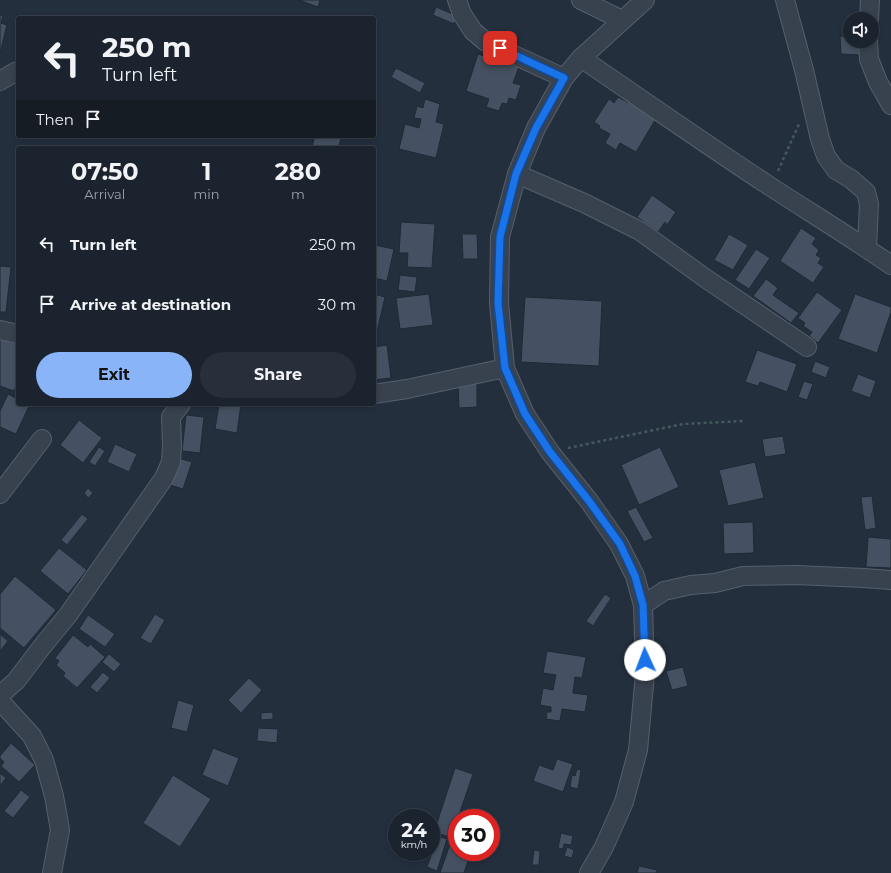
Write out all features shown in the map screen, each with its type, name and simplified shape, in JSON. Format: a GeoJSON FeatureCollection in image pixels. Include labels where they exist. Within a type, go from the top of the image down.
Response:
{"type":"FeatureCollection","features":[{"type":"Feature","properties":{"kind":"street"},"geometry":{"type":"LineString","coordinates":[[457,0],[462,14],[473,31],[486,42],[564,78]]}},
{"type":"Feature","properties":{"kind":"street"},"geometry":{"type":"LineString","coordinates":[[581,0],[622,20]]}},
{"type":"Feature","properties":{"kind":"street"},"geometry":{"type":"LineString","coordinates":[[589,873],[604,847],[624,802],[638,750],[645,674],[643,605],[635,576],[620,544],[589,501],[550,452],[525,414],[505,368],[498,303],[500,237],[516,174],[536,128],[564,78],[580,58],[645,0]]}},
{"type":"Feature","properties":{"kind":"street"},"geometry":{"type":"LineString","coordinates":[[785,0],[804,70],[820,139],[826,156],[836,170],[851,179],[866,192],[869,204],[867,248]]}},
{"type":"Feature","properties":{"kind":"street"},"geometry":{"type":"LineString","coordinates":[[869,12],[870,0]]}},
{"type":"Feature","properties":{"kind":"street"},"geometry":{"type":"LineString","coordinates":[[868,48],[869,59],[878,82],[891,105]]}},
{"type":"Feature","properties":{"kind":"street"},"geometry":{"type":"LineString","coordinates":[[580,58],[891,265]]}},
{"type":"Feature","properties":{"kind":"street"},"geometry":{"type":"LineString","coordinates":[[516,174],[584,203],[640,231],[705,278],[807,347]]}},
{"type":"Feature","properties":{"kind":"street"},"geometry":{"type":"LineString","coordinates":[[0,330],[16,334]]}},
{"type":"Feature","properties":{"kind":"street"},"geometry":{"type":"LineString","coordinates":[[376,394],[407,389],[505,368]]}},
{"type":"Feature","properties":{"kind":"street"},"geometry":{"type":"LineString","coordinates":[[0,695],[16,682],[68,615],[164,478],[171,462],[171,417],[179,406]]}},
{"type":"Feature","properties":{"kind":"street"},"geometry":{"type":"LineString","coordinates":[[0,494],[42,439]]}},
{"type":"Feature","properties":{"kind":"street"},"geometry":{"type":"LineString","coordinates":[[643,605],[664,591],[691,585],[715,583],[743,576],[796,575],[891,580]]}},
{"type":"Feature","properties":{"kind":"street"},"geometry":{"type":"LineString","coordinates":[[0,701],[32,736],[44,760],[54,796],[60,830],[52,873]]}},
{"type":"Feature","properties":{"kind":"path"},"geometry":{"type":"LineString","coordinates":[[772,187],[810,98]]}},
{"type":"Feature","properties":{"kind":"path"},"geometry":{"type":"LineString","coordinates":[[550,452],[683,424],[744,421]]}},
{"type":"Feature","properties":{"kind":"building"},"geometry":{"type":"Polygon","coordinates":[[[299,0],[320,0],[318,7],[299,0]]]}},
{"type":"Feature","properties":{"kind":"building"},"geometry":{"type":"Polygon","coordinates":[[[436,7],[457,16],[454,24],[433,15],[436,7]]]}},
{"type":"Feature","properties":{"kind":"building"},"geometry":{"type":"Polygon","coordinates":[[[0,15],[3,16],[1,23],[7,25],[0,53],[0,15]]]}},
{"type":"Feature","properties":{"kind":"building"},"geometry":{"type":"Polygon","coordinates":[[[840,36],[843,36],[843,48],[860,48],[860,55],[841,54],[840,36]]]}},
{"type":"Feature","properties":{"kind":"building"},"geometry":{"type":"Polygon","coordinates":[[[478,54],[519,67],[513,83],[521,85],[516,100],[509,98],[507,104],[502,103],[499,111],[486,107],[489,99],[466,91],[478,54]]]}},
{"type":"Feature","properties":{"kind":"building"},"geometry":{"type":"Polygon","coordinates":[[[396,68],[425,83],[420,93],[391,77],[396,68]]]}},
{"type":"Feature","properties":{"kind":"building"},"geometry":{"type":"Polygon","coordinates":[[[618,97],[629,103],[631,100],[657,117],[636,152],[620,143],[616,150],[605,143],[610,134],[599,128],[600,126],[594,122],[609,99],[614,103],[618,97]]]}},
{"type":"Feature","properties":{"kind":"building"},"geometry":{"type":"Polygon","coordinates":[[[425,99],[440,104],[436,122],[444,124],[436,158],[399,149],[405,124],[419,128],[421,119],[414,118],[417,106],[423,108],[425,99]]]}},
{"type":"Feature","properties":{"kind":"building"},"geometry":{"type":"Polygon","coordinates":[[[314,138],[341,138],[339,146],[312,146],[314,138]]]}},
{"type":"Feature","properties":{"kind":"building"},"geometry":{"type":"Polygon","coordinates":[[[652,195],[676,212],[667,225],[665,222],[658,232],[637,217],[652,195]]]}},
{"type":"Feature","properties":{"kind":"building"},"geometry":{"type":"Polygon","coordinates":[[[401,222],[435,224],[432,268],[407,267],[408,253],[399,253],[401,222]]]}},
{"type":"Feature","properties":{"kind":"building"},"geometry":{"type":"Polygon","coordinates":[[[801,228],[816,238],[812,244],[819,250],[816,255],[821,258],[818,263],[824,267],[813,283],[780,261],[801,228]]]}},
{"type":"Feature","properties":{"kind":"building"},"geometry":{"type":"Polygon","coordinates":[[[462,234],[477,234],[478,259],[463,259],[462,234]]]}},
{"type":"Feature","properties":{"kind":"building"},"geometry":{"type":"Polygon","coordinates":[[[729,234],[748,245],[733,270],[714,260],[729,234]]]}},
{"type":"Feature","properties":{"kind":"building"},"geometry":{"type":"Polygon","coordinates":[[[376,245],[394,249],[387,281],[376,278],[376,245]]]}},
{"type":"Feature","properties":{"kind":"building"},"geometry":{"type":"Polygon","coordinates":[[[756,249],[770,258],[749,289],[735,280],[756,249]]]}},
{"type":"Feature","properties":{"kind":"building"},"geometry":{"type":"Polygon","coordinates":[[[0,266],[11,267],[6,312],[0,312],[0,266]]]}},
{"type":"Feature","properties":{"kind":"building"},"geometry":{"type":"Polygon","coordinates":[[[400,275],[417,277],[415,292],[398,290],[400,275]]]}},
{"type":"Feature","properties":{"kind":"building"},"geometry":{"type":"Polygon","coordinates":[[[766,279],[778,288],[773,295],[799,313],[791,323],[753,296],[766,279]]]}},
{"type":"Feature","properties":{"kind":"building"},"geometry":{"type":"Polygon","coordinates":[[[817,292],[842,310],[818,343],[809,336],[812,332],[803,326],[805,323],[798,318],[817,292]]]}},
{"type":"Feature","properties":{"kind":"building"},"geometry":{"type":"Polygon","coordinates":[[[429,294],[433,325],[400,329],[396,298],[429,294]]]}},
{"type":"Feature","properties":{"kind":"building"},"geometry":{"type":"Polygon","coordinates":[[[855,294],[891,307],[891,312],[877,353],[838,339],[855,294]]]}},
{"type":"Feature","properties":{"kind":"building"},"geometry":{"type":"Polygon","coordinates":[[[376,295],[385,297],[376,332],[376,295]]]}},
{"type":"Feature","properties":{"kind":"building"},"geometry":{"type":"Polygon","coordinates":[[[525,297],[602,301],[599,366],[521,362],[525,297]]]}},
{"type":"Feature","properties":{"kind":"building"},"geometry":{"type":"Polygon","coordinates":[[[0,337],[16,342],[16,386],[14,391],[0,386],[0,337]]]}},
{"type":"Feature","properties":{"kind":"building"},"geometry":{"type":"Polygon","coordinates":[[[387,345],[391,378],[376,380],[376,347],[387,345]]]}},
{"type":"Feature","properties":{"kind":"building"},"geometry":{"type":"Polygon","coordinates":[[[757,350],[797,364],[787,392],[760,382],[758,386],[745,382],[757,350]]]}},
{"type":"Feature","properties":{"kind":"building"},"geometry":{"type":"Polygon","coordinates":[[[815,361],[830,367],[826,378],[811,372],[815,361]]]}},
{"type":"Feature","properties":{"kind":"building"},"geometry":{"type":"Polygon","coordinates":[[[858,374],[876,381],[870,398],[851,391],[858,374]]]}},
{"type":"Feature","properties":{"kind":"building"},"geometry":{"type":"Polygon","coordinates":[[[458,381],[477,381],[477,407],[459,408],[458,381]]]}},
{"type":"Feature","properties":{"kind":"building"},"geometry":{"type":"Polygon","coordinates":[[[804,381],[813,384],[807,400],[798,397],[804,381]]]}},
{"type":"Feature","properties":{"kind":"building"},"geometry":{"type":"Polygon","coordinates":[[[8,394],[16,398],[16,406],[29,406],[16,434],[0,427],[0,411],[8,394]]]}},
{"type":"Feature","properties":{"kind":"building"},"geometry":{"type":"Polygon","coordinates":[[[219,406],[241,406],[237,433],[215,429],[219,406]]]}},
{"type":"Feature","properties":{"kind":"building"},"geometry":{"type":"Polygon","coordinates":[[[186,415],[204,417],[200,453],[182,451],[186,415]]]}},
{"type":"Feature","properties":{"kind":"building"},"geometry":{"type":"Polygon","coordinates":[[[79,420],[102,438],[83,463],[60,445],[79,420]]]}},
{"type":"Feature","properties":{"kind":"building"},"geometry":{"type":"Polygon","coordinates":[[[783,436],[786,454],[765,457],[762,439],[783,436]]]}},
{"type":"Feature","properties":{"kind":"building"},"geometry":{"type":"Polygon","coordinates":[[[115,444],[137,454],[129,472],[107,462],[115,444]]]}},
{"type":"Feature","properties":{"kind":"building"},"geometry":{"type":"Polygon","coordinates":[[[99,447],[105,451],[95,466],[89,462],[99,447]]]}},
{"type":"Feature","properties":{"kind":"building"},"geometry":{"type":"Polygon","coordinates":[[[660,447],[679,487],[639,505],[621,465],[660,447]]]}},
{"type":"Feature","properties":{"kind":"building"},"geometry":{"type":"Polygon","coordinates":[[[178,458],[192,462],[183,489],[170,485],[178,458]]]}},
{"type":"Feature","properties":{"kind":"building"},"geometry":{"type":"Polygon","coordinates":[[[755,462],[764,498],[728,506],[719,470],[755,462]]]}},
{"type":"Feature","properties":{"kind":"building"},"geometry":{"type":"Polygon","coordinates":[[[88,488],[93,493],[88,498],[84,493],[88,488]]]}},
{"type":"Feature","properties":{"kind":"building"},"geometry":{"type":"Polygon","coordinates":[[[872,496],[876,528],[865,530],[861,497],[872,496]]]}},
{"type":"Feature","properties":{"kind":"building"},"geometry":{"type":"Polygon","coordinates":[[[636,507],[653,538],[644,542],[627,511],[636,507]]]}},
{"type":"Feature","properties":{"kind":"building"},"geometry":{"type":"Polygon","coordinates":[[[82,514],[88,519],[67,545],[61,540],[82,514]]]}},
{"type":"Feature","properties":{"kind":"building"},"geometry":{"type":"Polygon","coordinates":[[[753,522],[754,553],[724,554],[723,523],[753,522]]]}},
{"type":"Feature","properties":{"kind":"building"},"geometry":{"type":"Polygon","coordinates":[[[868,537],[891,539],[891,568],[866,567],[868,537]]]}},
{"type":"Feature","properties":{"kind":"building"},"geometry":{"type":"Polygon","coordinates":[[[59,548],[87,570],[68,594],[40,571],[59,548]]]}},
{"type":"Feature","properties":{"kind":"building"},"geometry":{"type":"Polygon","coordinates":[[[15,576],[56,610],[24,648],[0,628],[0,594],[15,576]]]}},
{"type":"Feature","properties":{"kind":"building"},"geometry":{"type":"Polygon","coordinates":[[[605,594],[611,598],[593,626],[586,621],[605,594]]]}},
{"type":"Feature","properties":{"kind":"building"},"geometry":{"type":"Polygon","coordinates":[[[155,614],[165,620],[151,644],[140,638],[155,614]]]}},
{"type":"Feature","properties":{"kind":"building"},"geometry":{"type":"Polygon","coordinates":[[[88,615],[115,634],[105,647],[79,629],[88,615]]]}},
{"type":"Feature","properties":{"kind":"building"},"geometry":{"type":"Polygon","coordinates":[[[0,634],[8,641],[1,650],[0,650],[0,634]]]}},
{"type":"Feature","properties":{"kind":"building"},"geometry":{"type":"Polygon","coordinates":[[[73,635],[88,647],[90,644],[105,657],[77,688],[63,676],[65,673],[56,665],[59,661],[55,658],[73,635]]]}},
{"type":"Feature","properties":{"kind":"building"},"geometry":{"type":"Polygon","coordinates":[[[547,651],[586,657],[582,678],[575,677],[573,693],[588,695],[585,712],[562,709],[560,721],[546,719],[547,712],[551,712],[551,707],[540,705],[543,688],[553,690],[556,675],[543,673],[547,651]]]}},
{"type":"Feature","properties":{"kind":"building"},"geometry":{"type":"Polygon","coordinates":[[[109,654],[121,664],[114,672],[102,662],[109,654]]]}},
{"type":"Feature","properties":{"kind":"building"},"geometry":{"type":"Polygon","coordinates":[[[683,667],[688,686],[672,690],[666,671],[683,667]]]}},
{"type":"Feature","properties":{"kind":"building"},"geometry":{"type":"Polygon","coordinates":[[[103,672],[110,678],[97,693],[90,687],[103,672]]]}},
{"type":"Feature","properties":{"kind":"building"},"geometry":{"type":"Polygon","coordinates":[[[249,678],[262,690],[241,713],[228,700],[249,678]]]}},
{"type":"Feature","properties":{"kind":"building"},"geometry":{"type":"Polygon","coordinates":[[[178,700],[194,705],[187,732],[171,728],[178,700]]]}},
{"type":"Feature","properties":{"kind":"building"},"geometry":{"type":"Polygon","coordinates":[[[273,712],[273,719],[261,720],[261,713],[273,712]]]}},
{"type":"Feature","properties":{"kind":"building"},"geometry":{"type":"Polygon","coordinates":[[[258,728],[278,729],[277,743],[257,741],[258,728]]]}},
{"type":"Feature","properties":{"kind":"building"},"geometry":{"type":"Polygon","coordinates":[[[11,743],[35,765],[19,782],[1,766],[4,762],[0,756],[11,743]]]}},
{"type":"Feature","properties":{"kind":"building"},"geometry":{"type":"Polygon","coordinates":[[[213,748],[239,758],[228,786],[202,775],[213,748]]]}},
{"type":"Feature","properties":{"kind":"building"},"geometry":{"type":"Polygon","coordinates":[[[557,759],[573,764],[563,792],[533,781],[539,765],[553,770],[557,759]]]}},
{"type":"Feature","properties":{"kind":"building"},"geometry":{"type":"Polygon","coordinates":[[[455,768],[473,774],[461,809],[448,809],[448,837],[440,834],[440,814],[455,768]]]}},
{"type":"Feature","properties":{"kind":"building"},"geometry":{"type":"Polygon","coordinates":[[[577,769],[581,770],[578,789],[570,787],[572,775],[575,776],[577,769]]]}},
{"type":"Feature","properties":{"kind":"building"},"geometry":{"type":"Polygon","coordinates":[[[0,773],[6,778],[0,786],[0,773]]]}},
{"type":"Feature","properties":{"kind":"building"},"geometry":{"type":"Polygon","coordinates":[[[173,775],[211,799],[180,847],[143,823],[173,775]]]}},
{"type":"Feature","properties":{"kind":"building"},"geometry":{"type":"Polygon","coordinates":[[[21,790],[30,797],[13,818],[4,811],[21,790]]]}},
{"type":"Feature","properties":{"kind":"building"},"geometry":{"type":"Polygon","coordinates":[[[561,833],[573,836],[571,845],[564,844],[563,849],[558,848],[561,833]]]}},
{"type":"Feature","properties":{"kind":"building"},"geometry":{"type":"Polygon","coordinates":[[[440,837],[447,839],[437,871],[427,867],[429,861],[440,861],[440,837]]]}},
{"type":"Feature","properties":{"kind":"building"},"geometry":{"type":"Polygon","coordinates":[[[567,847],[574,850],[572,858],[564,856],[567,847]]]}},
{"type":"Feature","properties":{"kind":"building"},"geometry":{"type":"Polygon","coordinates":[[[448,850],[448,861],[468,861],[464,873],[440,873],[448,850]]]}},
{"type":"Feature","properties":{"kind":"building"},"geometry":{"type":"Polygon","coordinates":[[[534,850],[540,851],[539,865],[532,865],[534,850]]]}},
{"type":"Feature","properties":{"kind":"building"},"geometry":{"type":"Polygon","coordinates":[[[639,866],[657,870],[656,873],[637,873],[639,866]]]}},
{"type":"Feature","properties":{"kind":"route"},"geometry":{"type":"LineString","coordinates":[[500,48],[564,78],[536,128],[516,174],[500,237],[498,303],[505,368],[525,414],[550,452],[589,501],[620,544],[635,576],[643,605],[645,660]]}}]}
